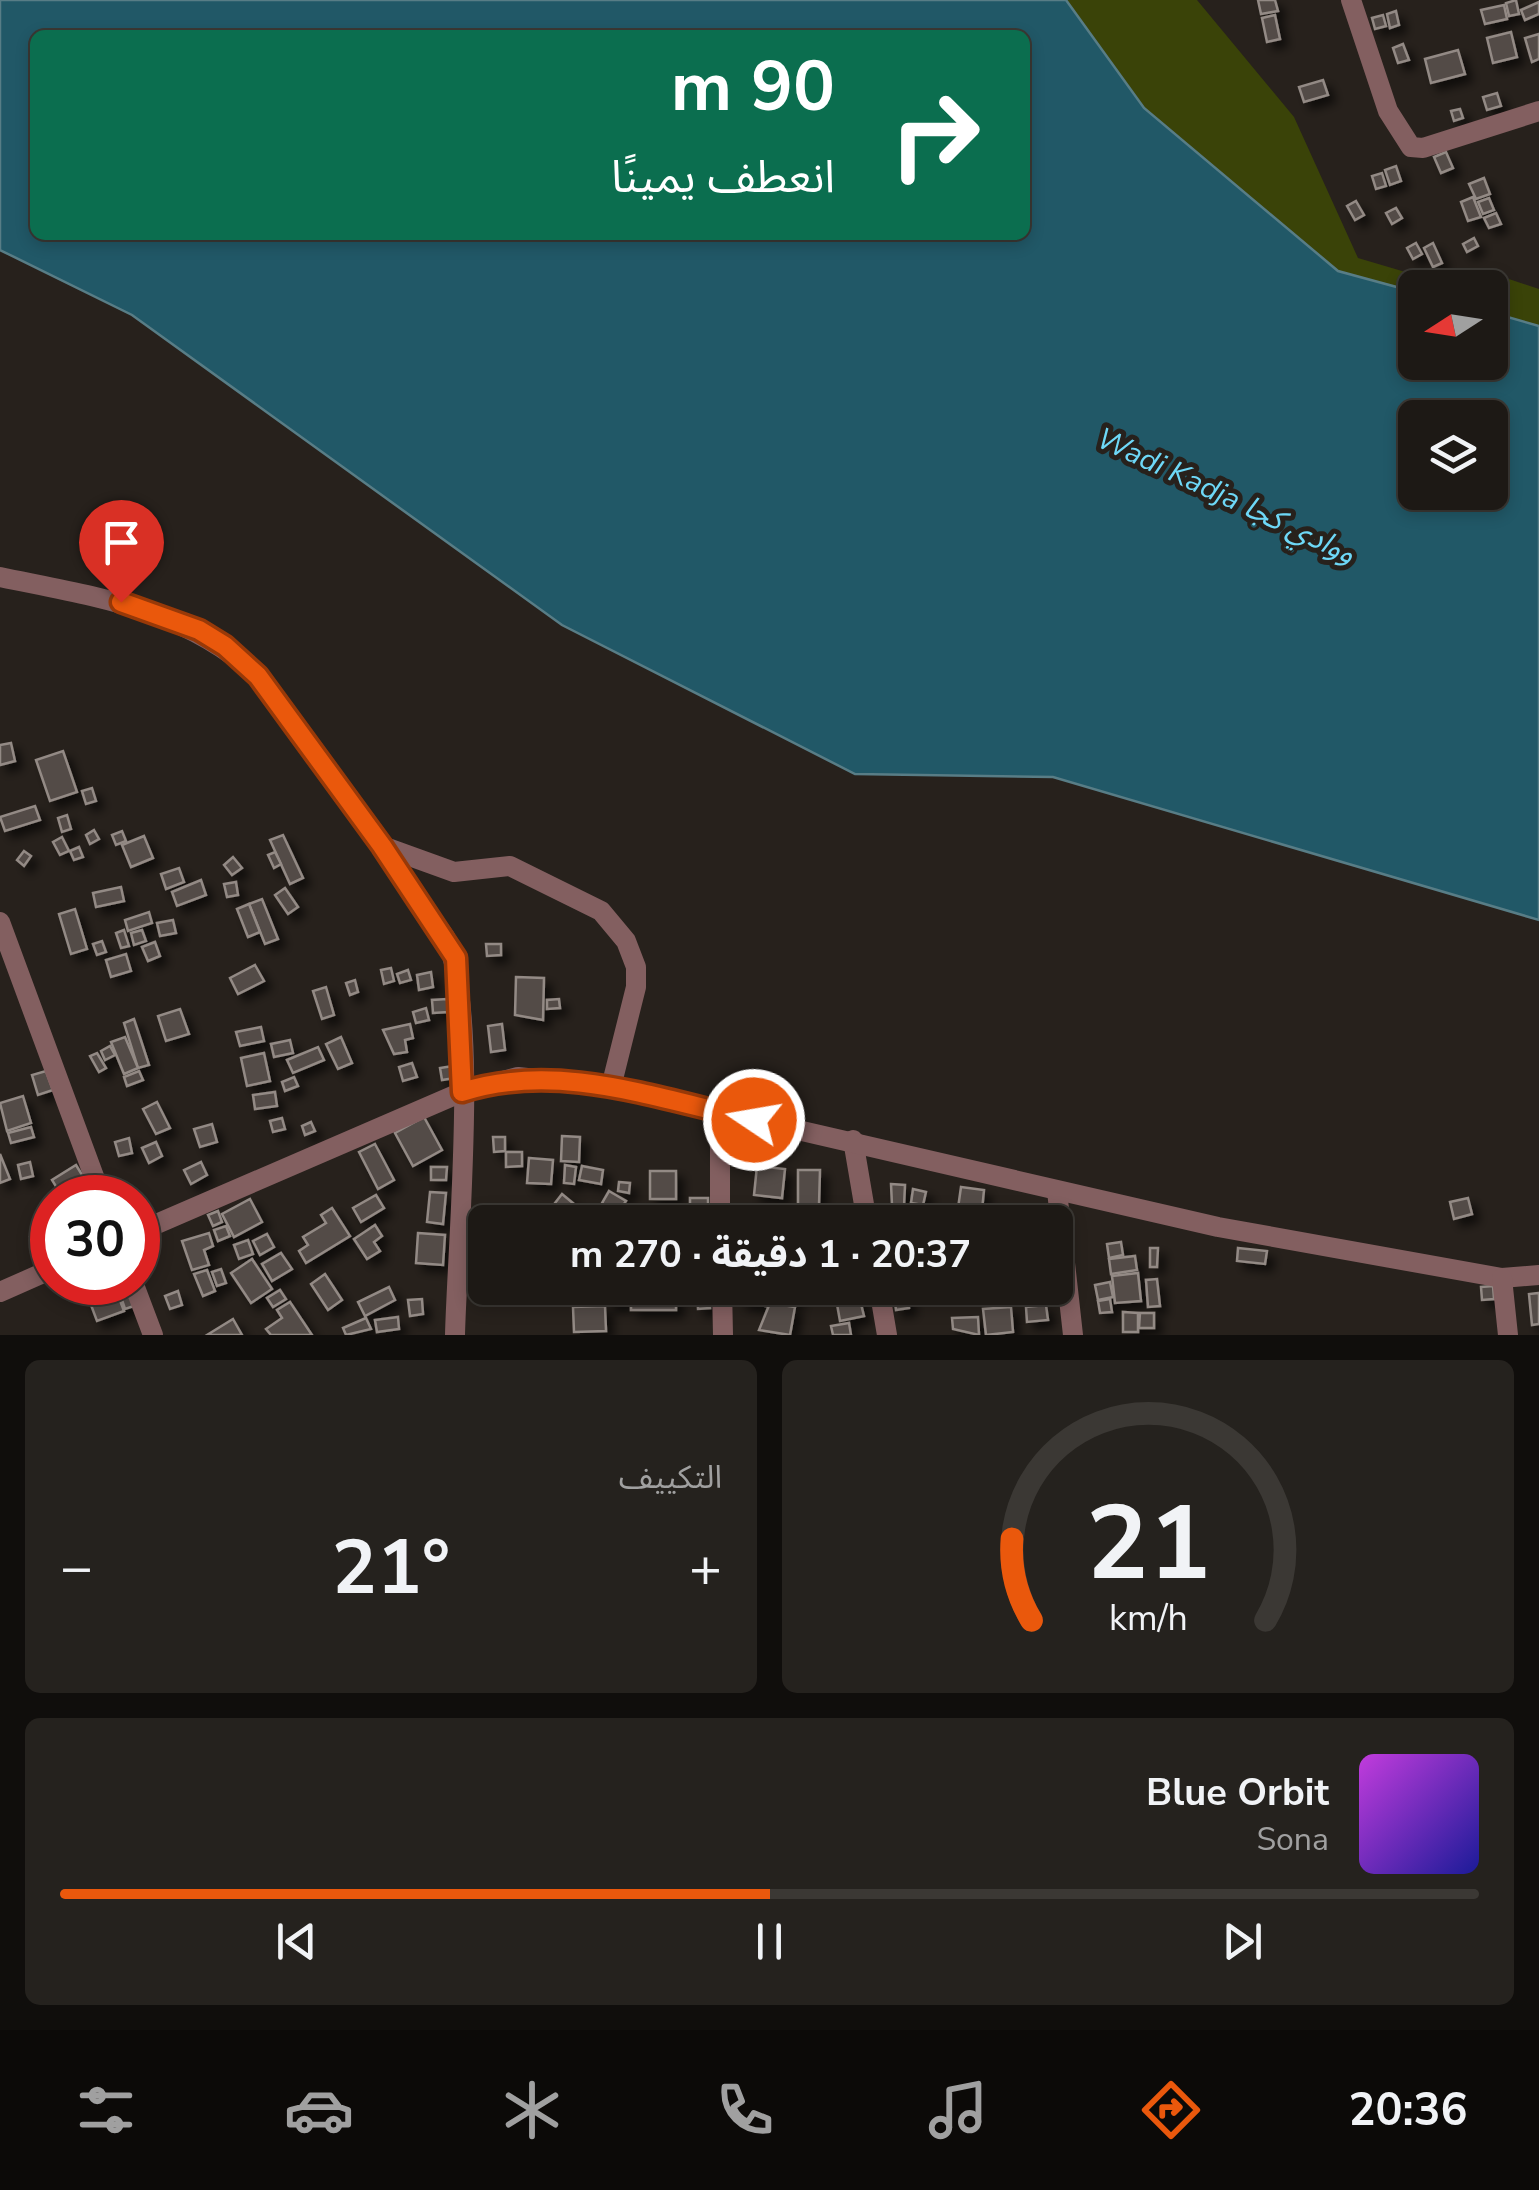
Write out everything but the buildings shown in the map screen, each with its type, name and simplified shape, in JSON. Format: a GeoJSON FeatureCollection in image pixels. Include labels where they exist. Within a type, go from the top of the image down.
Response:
{"type":"FeatureCollection","features":[{"type":"Feature","properties":{"kind":"street"},"geometry":{"type":"LineString","coordinates":[[1351,0],[1388,111],[1411,147],[1423,148],[1539,110]]}},
{"type":"Feature","properties":{"kind":"street"},"geometry":{"type":"LineString","coordinates":[[0,577],[121,602],[199,630],[225,646],[258,676],[382,846],[456,958],[462,1092],[454,1335]]}},
{"type":"Feature","properties":{"kind":"street"},"geometry":{"type":"LineString","coordinates":[[382,846],[454,872],[510,866],[601,911],[626,940],[636,967],[636,987],[611,1087]]}},
{"type":"Feature","properties":{"kind":"street"},"geometry":{"type":"LineString","coordinates":[[0,922],[94,1175]]}},
{"type":"Feature","properties":{"kind":"street"},"geometry":{"type":"LineString","coordinates":[[160,1222],[462,1092],[518,1077],[611,1087],[1218,1227],[1502,1278],[1539,1275]]}},
{"type":"Feature","properties":{"kind":"street"},"geometry":{"type":"LineString","coordinates":[[720,1112],[720,1205]]}},
{"type":"Feature","properties":{"kind":"street"},"geometry":{"type":"LineString","coordinates":[[853,1140],[864,1205]]}},
{"type":"Feature","properties":{"kind":"street"},"geometry":{"type":"LineString","coordinates":[[1057,1192],[1072,1335]]}},
{"type":"Feature","properties":{"kind":"street"},"geometry":{"type":"LineString","coordinates":[[1502,1278],[1508,1335]]}},
{"type":"Feature","properties":{"kind":"street"},"geometry":{"type":"LineString","coordinates":[[0,1292],[30,1279]]}},
{"type":"Feature","properties":{"kind":"street"},"geometry":{"type":"LineString","coordinates":[[141,1305],[152,1335]]}},
{"type":"Feature","properties":{"kind":"street"},"geometry":{"type":"LineString","coordinates":[[722,1305],[723,1335]]}},
{"type":"Feature","properties":{"kind":"street"},"geometry":{"type":"LineString","coordinates":[[882,1305],[887,1335]]}},
{"type":"Feature","properties":{"kind":"green space"},"geometry":{"type":"Polygon","coordinates":[[[1066,0],[1197,0],[1294,117],[1358,258],[1399,270],[1398,287],[1338,271],[1144,108],[1066,0]]]}},
{"type":"Feature","properties":{"kind":"green space"},"geometry":{"type":"Polygon","coordinates":[[[1508,279],[1539,289],[1539,326],[1508,317],[1508,279]]]}},
{"type":"Feature","properties":{"kind":"water","name":"Wadi Kadja ووادي كجا"},"geometry":{"type":"Polygon","coordinates":[[[0,0],[1066,0],[1144,108],[1338,271],[1398,287],[1398,380],[1508,380],[1508,317],[1539,326],[1539,920],[1053,777],[855,774],[562,625],[132,315],[0,250],[0,0]]]}},
{"type":"Feature","properties":{"kind":"route"},"geometry":{"type":"LineString","coordinates":[[121,602],[199,630],[225,646],[258,676],[446,937],[456,958],[460,983],[462,1092],[518,1077],[545,1078],[611,1087],[754,1120]]}}]}
